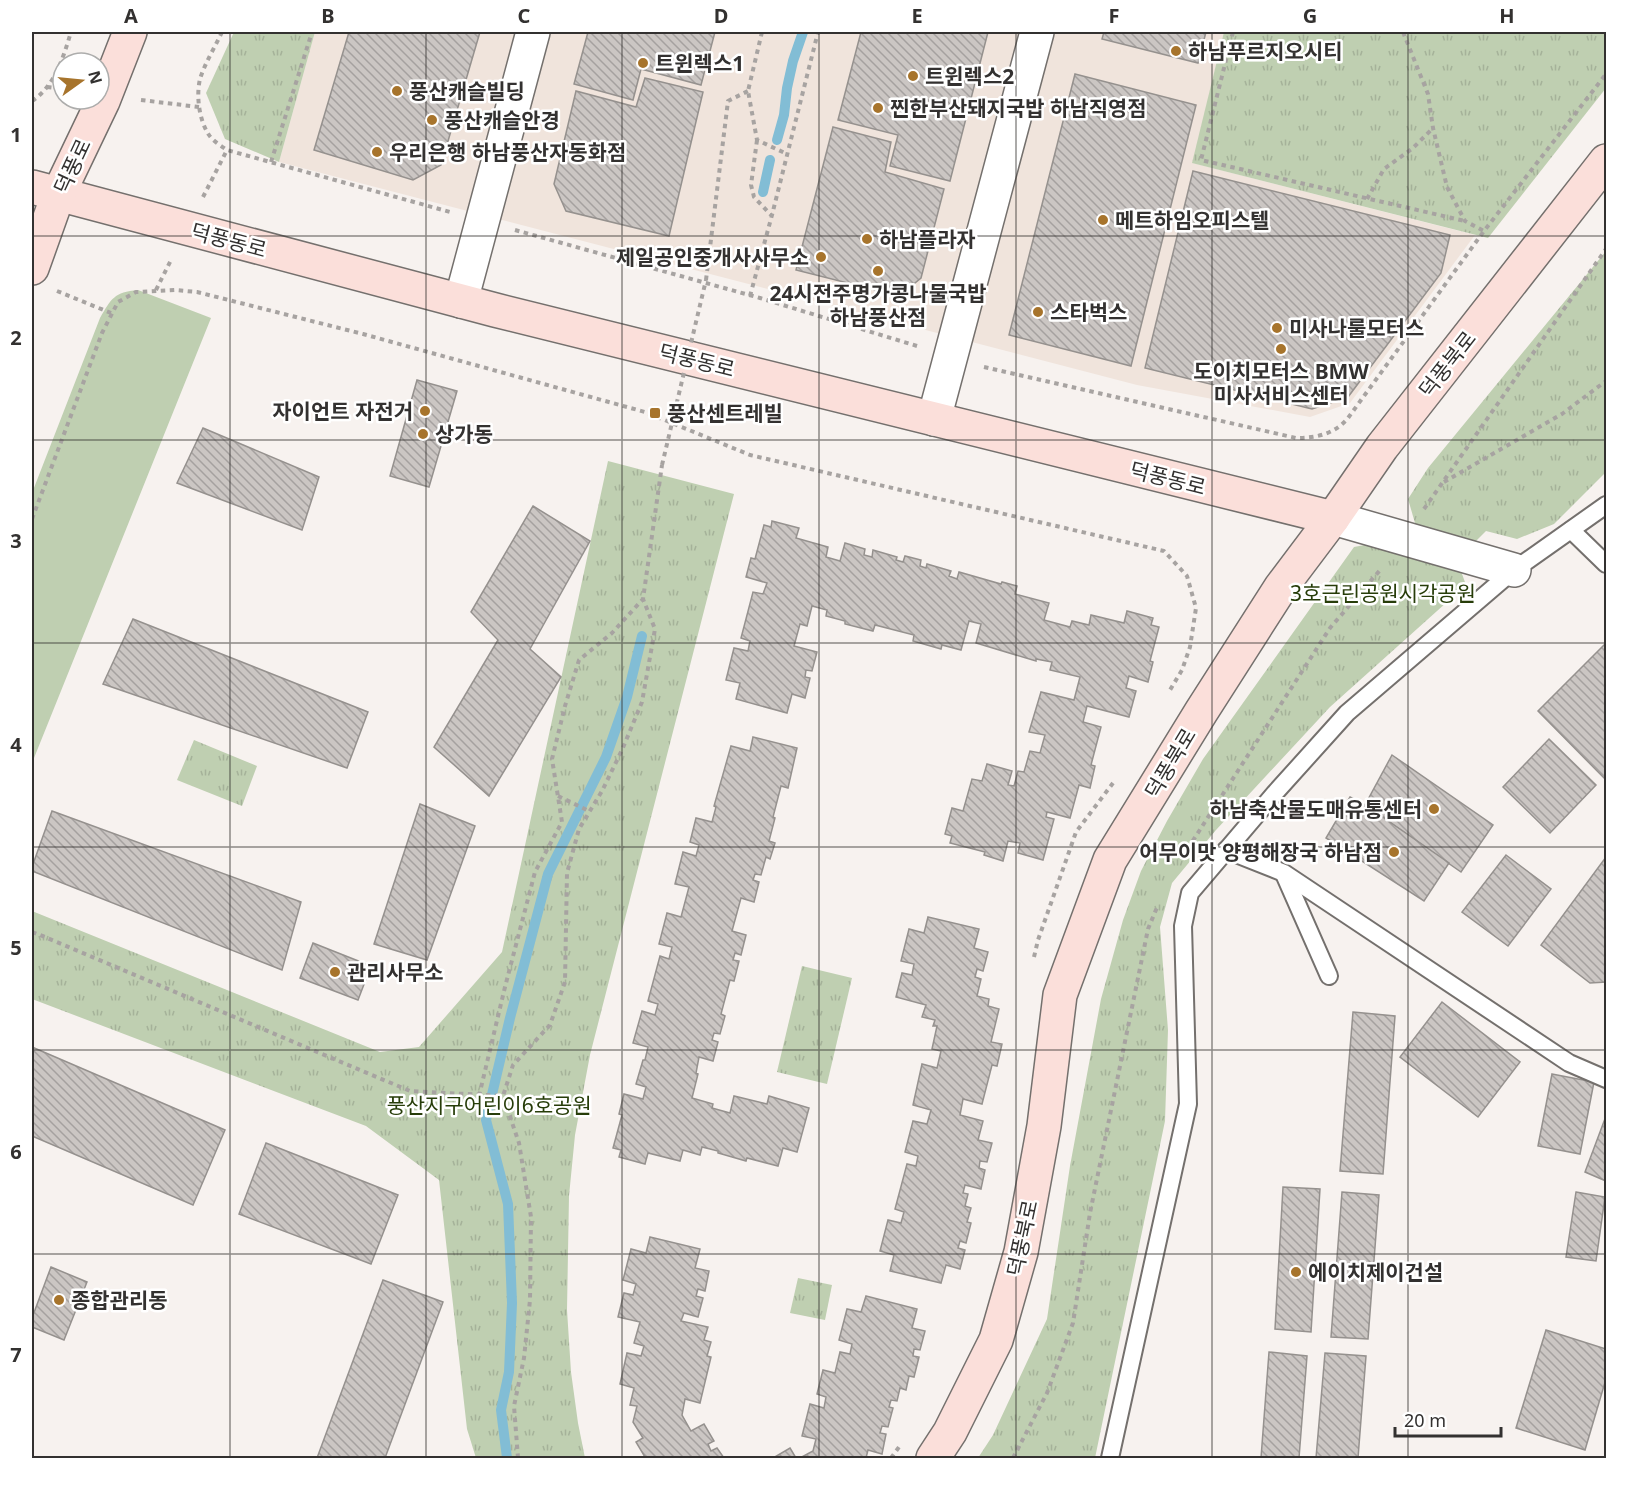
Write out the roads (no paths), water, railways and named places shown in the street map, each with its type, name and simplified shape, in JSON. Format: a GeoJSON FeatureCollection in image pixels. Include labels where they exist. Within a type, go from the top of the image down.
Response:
{"type":"FeatureCollection","features":[{"type":"Feature","properties":{"kind":"street","name":"덕풍로"},"geometry":{"type":"LineString","coordinates":[[41,278],[45,191],[105,95],[130,32]]}},
{"type":"Feature","properties":{"kind":"street"},"geometry":{"type":"LineString","coordinates":[[461,301],[533,32]]}},
{"type":"Feature","properties":{"kind":"street"},"geometry":{"type":"LineString","coordinates":[[934,419],[1037,32]]}},
{"type":"Feature","properties":{"kind":"street","name":"덕풍북로"},"geometry":{"type":"LineString","coordinates":[[933,1458],[950,1432],[996,1340],[1021,1252],[1044,1126],[1060,995],[1110,860],[1281,587],[1333,518],[1382,447],[1606,161]]}},
{"type":"Feature","properties":{"kind":"street","name":"덕풍동로"},"geometry":{"type":"LineString","coordinates":[[45,191],[461,301],[1333,518]]}},
{"type":"Feature","properties":{"kind":"street"},"geometry":{"type":"LineString","coordinates":[[1333,518],[1514,570]]}},
{"type":"Feature","properties":{"kind":"lane"},"geometry":{"type":"LineString","coordinates":[[1110,1458],[1188,1104],[1183,926],[1190,894],[1347,713],[1514,570],[1606,505]]}},
{"type":"Feature","properties":{"kind":"lane"},"geometry":{"type":"LineString","coordinates":[[1571,530],[1606,564]]}},
{"type":"Feature","properties":{"kind":"lane"},"geometry":{"type":"LineString","coordinates":[[1226,850],[1284,873],[1569,1063],[1606,1079]]}},
{"type":"Feature","properties":{"kind":"lane"},"geometry":{"type":"LineString","coordinates":[[1284,873],[1329,976]]}},
{"type":"Feature","properties":{"kind":"waterway"},"geometry":{"type":"LineString","coordinates":[[777,140],[784,115],[793,61],[803,32]]}},
{"type":"Feature","properties":{"kind":"waterway"},"geometry":{"type":"LineString","coordinates":[[763,192],[770,160]]}},
{"type":"Feature","properties":{"kind":"waterway"},"geometry":{"type":"LineString","coordinates":[[507,1458],[501,1410],[509,1372],[512,1303],[508,1204],[486,1120],[548,874],[606,757],[627,697],[642,636]]}},
{"type":"Feature","properties":{"kind":"place","name":"하남푸르지오시티"},"geometry":{"type":"Point","coordinates":[1176,51]}},
{"type":"Feature","properties":{"kind":"place","name":"트윈렉스1"},"geometry":{"type":"Point","coordinates":[643,63]}},
{"type":"Feature","properties":{"kind":"place","name":"트윈렉스2"},"geometry":{"type":"Point","coordinates":[913,76]}},
{"type":"Feature","properties":{"kind":"place","name":"풍산캐슬빌딩"},"geometry":{"type":"Point","coordinates":[397,91]}},
{"type":"Feature","properties":{"kind":"place","name":"찐한부산돼지국밥 하남직영점"},"geometry":{"type":"Point","coordinates":[878,108]}},
{"type":"Feature","properties":{"kind":"place","name":"풍산캐슬안경"},"geometry":{"type":"Point","coordinates":[432,120]}},
{"type":"Feature","properties":{"kind":"place","name":"우리은행 하남풍산자동화점"},"geometry":{"type":"Point","coordinates":[377,152]}},
{"type":"Feature","properties":{"kind":"place","name":"메트하임오피스텔"},"geometry":{"type":"Point","coordinates":[1103,220]}},
{"type":"Feature","properties":{"kind":"place","name":"하남플라자"},"geometry":{"type":"Point","coordinates":[867,239]}},
{"type":"Feature","properties":{"kind":"place","name":"제일공인중개사사무소"},"geometry":{"type":"Point","coordinates":[821,257]}},
{"type":"Feature","properties":{"kind":"place","name":"24시전주명가콩나물국밥 하남풍산점"},"geometry":{"type":"Point","coordinates":[878,271]}},
{"type":"Feature","properties":{"kind":"place","name":"스타벅스"},"geometry":{"type":"Point","coordinates":[1038,312]}},
{"type":"Feature","properties":{"kind":"place","name":"미사나룰모터스"},"geometry":{"type":"Point","coordinates":[1277,328]}},
{"type":"Feature","properties":{"kind":"place","name":"도이치모터스 BMW 미사서비스센터"},"geometry":{"type":"Point","coordinates":[1281,349]}},
{"type":"Feature","properties":{"kind":"place","name":"자이언트 자전거"},"geometry":{"type":"Point","coordinates":[425,411]}},
{"type":"Feature","properties":{"kind":"place","name":"풍산센트레빌"},"geometry":{"type":"Point","coordinates":[655,413]}},
{"type":"Feature","properties":{"kind":"place","name":"상가동"},"geometry":{"type":"Point","coordinates":[423,434]}},
{"type":"Feature","properties":{"kind":"place","name":"하남축산물도매유통센터"},"geometry":{"type":"Point","coordinates":[1434,809]}},
{"type":"Feature","properties":{"kind":"place","name":"어무이맛 양평해장국 하남점"},"geometry":{"type":"Point","coordinates":[1394,852]}},
{"type":"Feature","properties":{"kind":"place","name":"관리사무소"},"geometry":{"type":"Point","coordinates":[335,972]}},
{"type":"Feature","properties":{"kind":"place","name":"에이치제이건설"},"geometry":{"type":"Point","coordinates":[1296,1272]}},
{"type":"Feature","properties":{"kind":"place","name":"종합관리동"},"geometry":{"type":"Point","coordinates":[59,1300]}},
{"type":"Feature","properties":{"kind":"park label","name":"3호근린공원시각공원"},"geometry":{"type":"Point","coordinates":[1383,593]}},
{"type":"Feature","properties":{"kind":"park label","name":"풍산지구어린이6호공원"},"geometry":{"type":"Point","coordinates":[489,1105]}}]}
